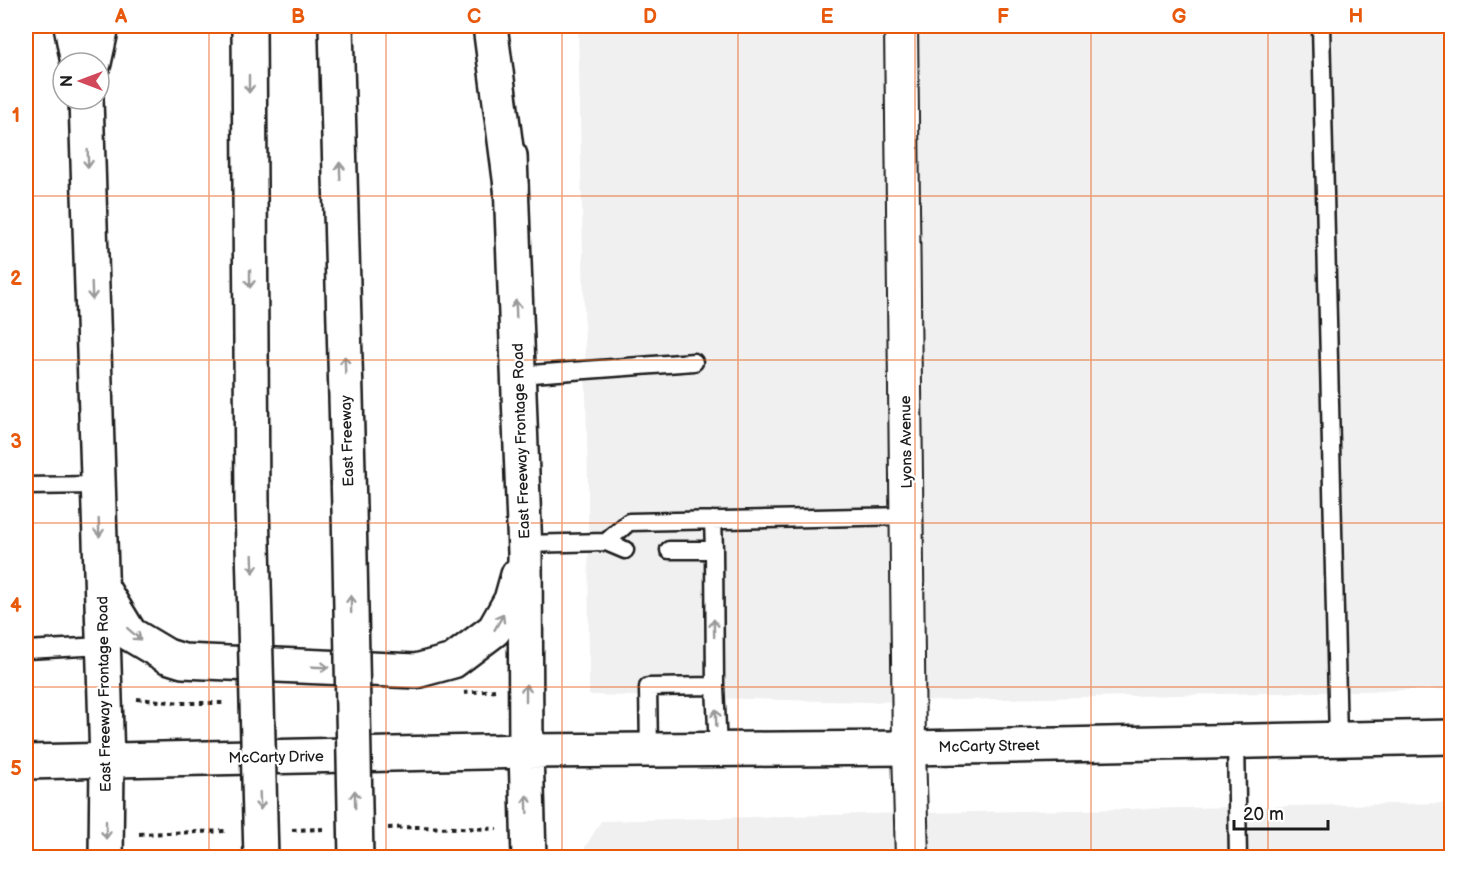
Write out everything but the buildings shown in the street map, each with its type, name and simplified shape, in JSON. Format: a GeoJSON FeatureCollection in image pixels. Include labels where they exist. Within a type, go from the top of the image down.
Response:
{"type":"FeatureCollection","features":[{"type":"Feature","properties":{"kind":"main road"},"geometry":{"type":"LineString","coordinates":[[71,26],[76,51]]}},
{"type":"Feature","properties":{"kind":"main road"},"geometry":{"type":"LineString","coordinates":[[97,51],[102,26]]}},
{"type":"Feature","properties":{"kind":"main road"},"geometry":{"type":"LineString","coordinates":[[249,26],[252,505],[261,858]]}},
{"type":"Feature","properties":{"kind":"main road","name":"East Freeway"},"geometry":{"type":"LineString","coordinates":[[336,26],[356,858]]}},
{"type":"Feature","properties":{"kind":"main road"},"geometry":{"type":"LineString","coordinates":[[490,26],[511,186]]}},
{"type":"Feature","properties":{"kind":"main road","name":"East Freeway Frontage Road"},"geometry":{"type":"LineString","coordinates":[[507,26],[525,549],[525,751],[529,858]]}},
{"type":"Feature","properties":{"kind":"main road","name":"East Freeway Frontage Road"},"geometry":{"type":"LineString","coordinates":[[86,111],[103,646],[106,858]]}},
{"type":"Feature","properties":{"kind":"main road"},"geometry":{"type":"LineString","coordinates":[[101,586],[130,634],[167,656],[183,662],[416,671],[453,662],[494,630],[511,600],[525,549]]}},
{"type":"Feature","properties":{"kind":"main road","name":"McCarty Street"},"geometry":{"type":"LineString","coordinates":[[525,751],[909,748],[1452,737]]}},
{"type":"Feature","properties":{"kind":"main road","name":"McCarty Drive"},"geometry":{"type":"LineString","coordinates":[[26,762],[525,751]]}},
{"type":"Feature","properties":{"kind":"street","name":"Lyons Avenue"},"geometry":{"type":"LineString","coordinates":[[901,26],[912,858]]}},
{"type":"Feature","properties":{"kind":"lane"},"geometry":{"type":"LineString","coordinates":[[1321,26],[1338,739]]}},
{"type":"Feature","properties":{"kind":"lane"},"geometry":{"type":"LineString","coordinates":[[518,375],[694,362]]}},
{"type":"Feature","properties":{"kind":"lane"},"geometry":{"type":"LineString","coordinates":[[26,486],[98,485]]}},
{"type":"Feature","properties":{"kind":"lane"},"geometry":{"type":"LineString","coordinates":[[606,542],[629,522],[907,516]]}},
{"type":"Feature","properties":{"kind":"lane"},"geometry":{"type":"LineString","coordinates":[[712,520],[718,749]]}},
{"type":"Feature","properties":{"kind":"lane"},"geometry":{"type":"LineString","coordinates":[[525,549],[606,542],[624,549]]}},
{"type":"Feature","properties":{"kind":"lane"},"geometry":{"type":"LineString","coordinates":[[669,549],[714,549]]}},
{"type":"Feature","properties":{"kind":"lane"},"geometry":{"type":"LineString","coordinates":[[26,650],[103,646]]}},
{"type":"Feature","properties":{"kind":"lane"},"geometry":{"type":"LineString","coordinates":[[649,750],[648,687],[715,686]]}},
{"type":"Feature","properties":{"kind":"lane"},"geometry":{"type":"LineString","coordinates":[[1236,741],[1238,858]]}},
{"type":"Feature","properties":{"kind":"path"},"geometry":{"type":"LineString","coordinates":[[380,828],[503,830]]}},
{"type":"Feature","properties":{"kind":"path"},"geometry":{"type":"LineString","coordinates":[[284,830],[332,829]]}},
{"type":"Feature","properties":{"kind":"path"},"geometry":{"type":"LineString","coordinates":[[129,834],[237,831]]}},
{"type":"Feature","properties":{"kind":"shaded area"},"geometry":{"type":"Polygon","coordinates":[[[578,26],[1451,26],[1451,689],[868,702],[589,695],[588,486],[578,26]]]}},
{"type":"Feature","properties":{"kind":"shaded area"},"geometry":{"type":"Polygon","coordinates":[[[1451,803],[1451,857],[583,858],[583,851],[601,821],[1451,803]]]}}]}
